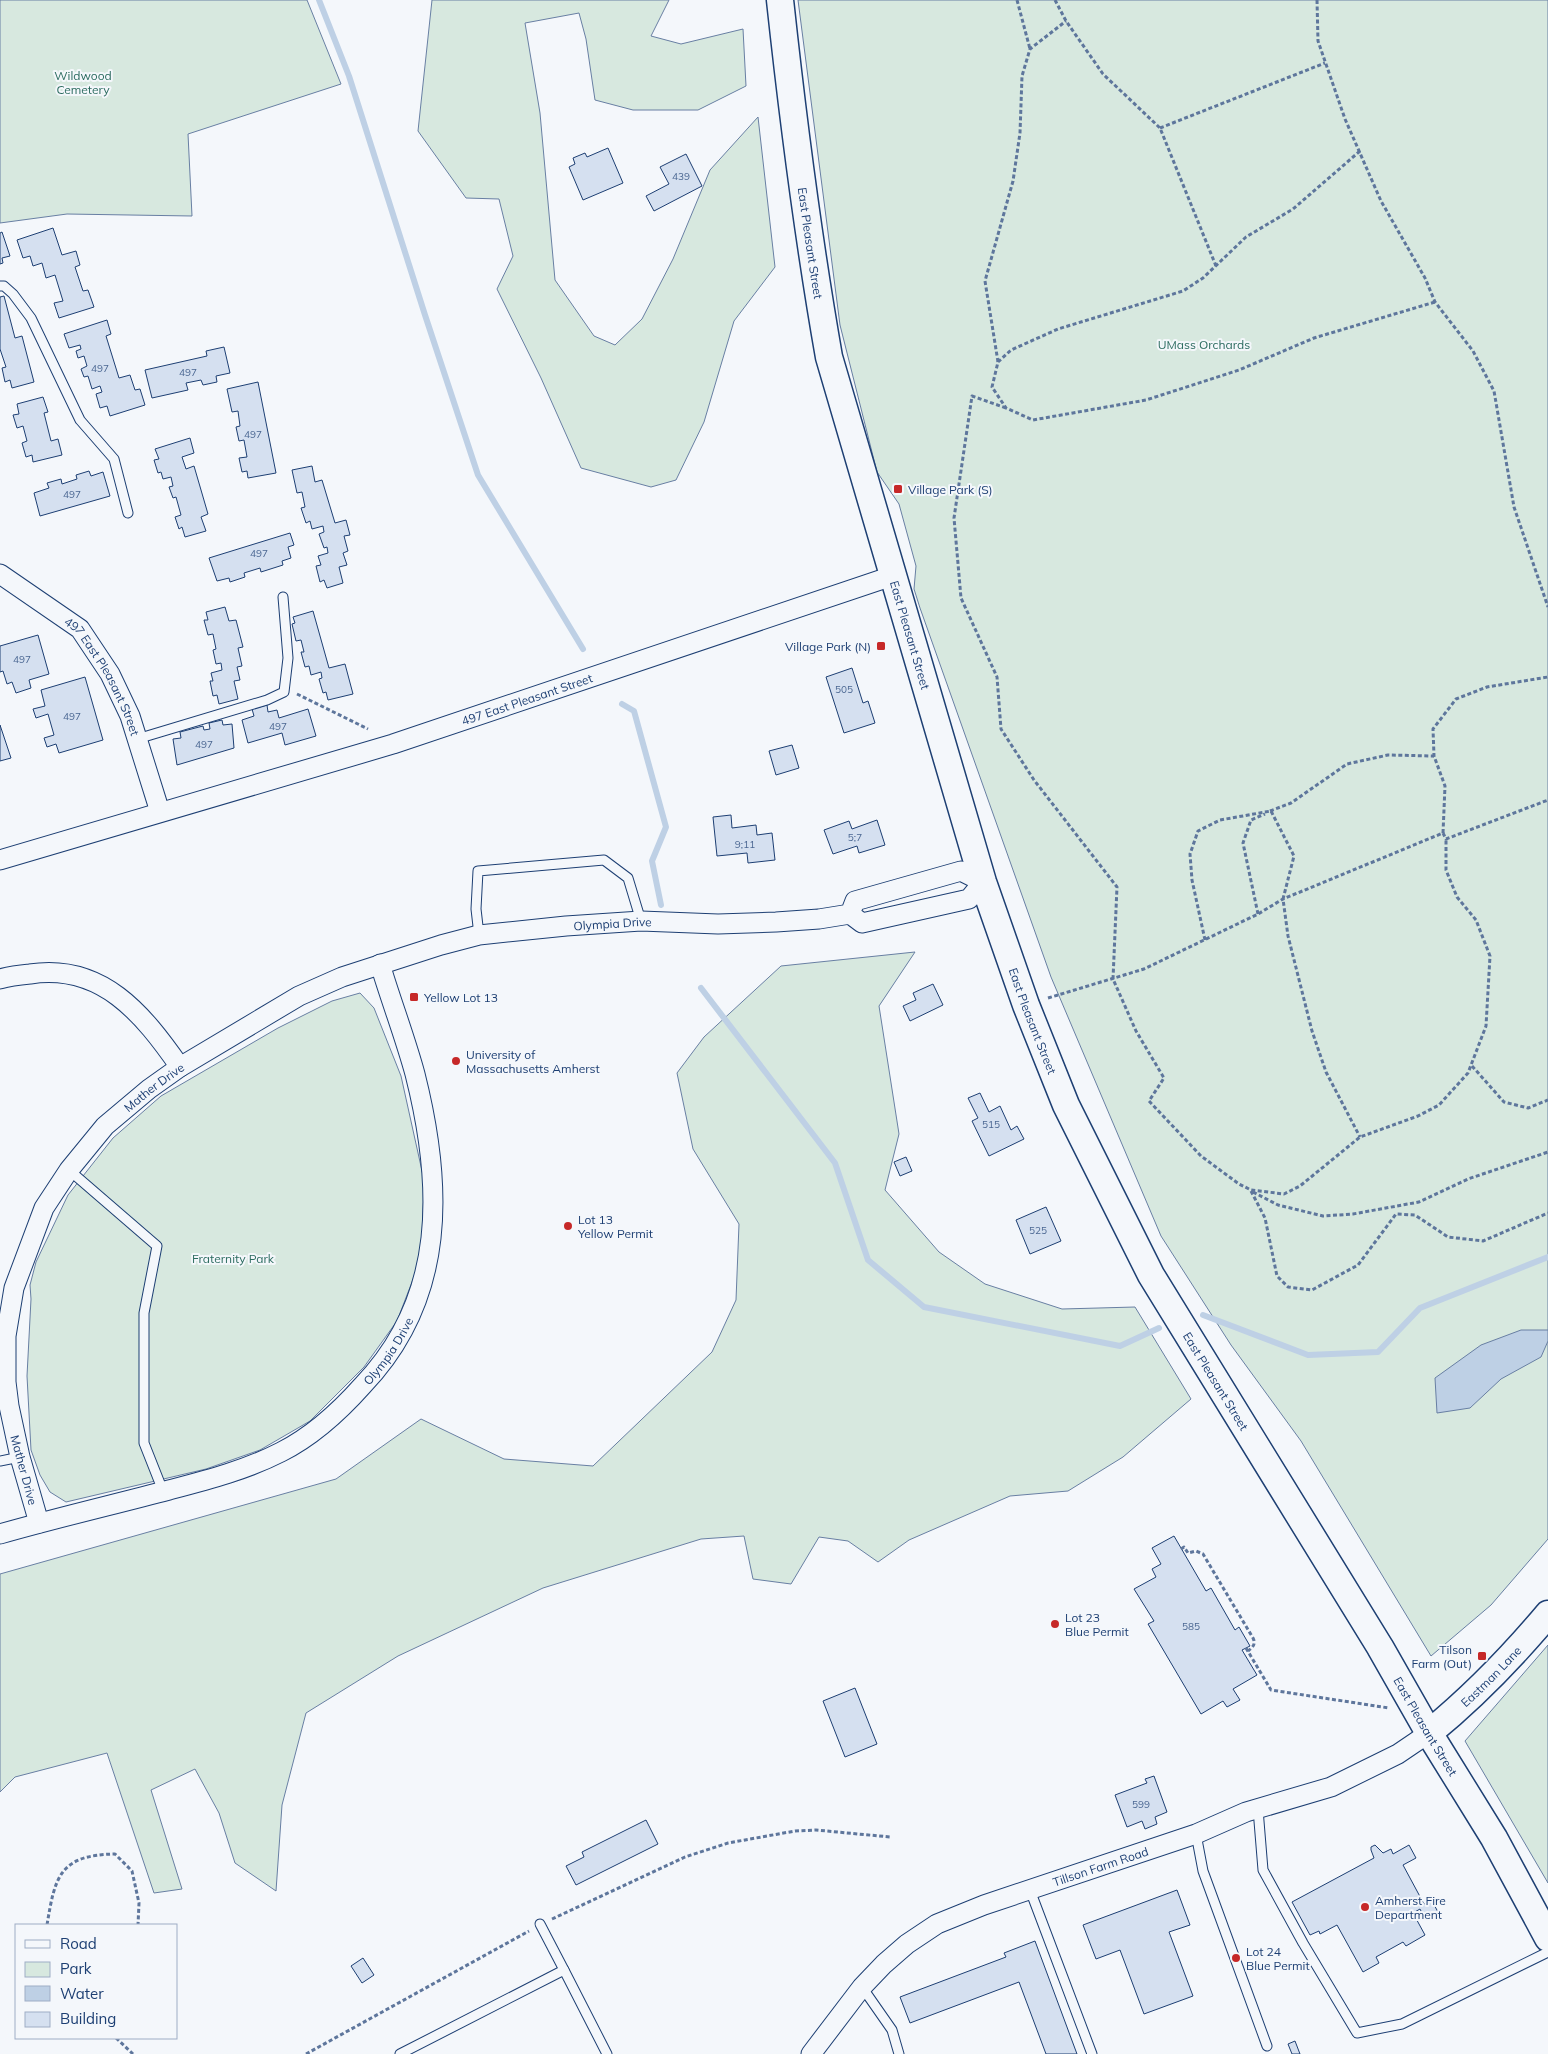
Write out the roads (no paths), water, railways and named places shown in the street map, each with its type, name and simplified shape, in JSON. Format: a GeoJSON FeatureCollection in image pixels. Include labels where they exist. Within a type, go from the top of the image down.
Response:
{"type":"FeatureCollection","features":[{"type":"Feature","properties":{"kind":"main road","name":"East Pleasant Street"},"geometry":{"type":"LineString","coordinates":[[780,0],[795,139],[813,270],[829,357],[983,882],[1026,1004],[1070,1114],[1151,1275],[1380,1647],[1494,1838],[1548,1938]]}},
{"type":"Feature","properties":{"kind":"main road","name":"Eastman Lane"},"geometry":{"type":"LineString","coordinates":[[1429,1732],[1481,1688],[1513,1656],[1548,1614]]}},
{"type":"Feature","properties":{"kind":"street","name":"497 East Pleasant Street"},"geometry":{"type":"LineString","coordinates":[[0,574],[80,629],[110,674],[130,716],[160,812]]}},
{"type":"Feature","properties":{"kind":"street","name":"497 East Pleasant Street"},"geometry":{"type":"LineString","coordinates":[[0,860],[393,744],[892,576]]}},
{"type":"Feature","properties":{"kind":"street"},"geometry":{"type":"LineString","coordinates":[[850,914],[855,901],[961,871],[983,882]]}},
{"type":"Feature","properties":{"kind":"street","name":"Olympia Drive"},"geometry":{"type":"LineString","coordinates":[[180,1067],[299,996],[342,977],[441,945],[479,935],[566,926],[642,921],[718,924],[819,919],[850,914],[862,923],[969,899],[983,882]]}},
{"type":"Feature","properties":{"kind":"street","name":"Olympia Drive"},"geometry":{"type":"LineString","coordinates":[[39,1523],[212,1478],[282,1452],[312,1433],[339,1411],[374,1374],[395,1346],[410,1316],[427,1265],[433,1224],[433,1176],[426,1124],[415,1073],[380,964]]}},
{"type":"Feature","properties":{"kind":"street","name":"Mather Drive"},"geometry":{"type":"LineString","coordinates":[[0,979],[37,972],[56,972],[93,981],[123,998],[140,1015],[180,1067],[126,1107],[105,1126],[69,1170],[44,1208],[7,1287],[6,1382],[9,1406],[20,1457],[39,1523]]}},
{"type":"Feature","properties":{"kind":"street"},"geometry":{"type":"LineString","coordinates":[[0,1534],[39,1523]]}},
{"type":"Feature","properties":{"kind":"street","name":"Tillson Farm Road"},"geometry":{"type":"LineString","coordinates":[[811,2054],[862,1987],[907,1944],[937,1924],[984,1905],[1196,1834],[1258,1809],[1331,1787],[1398,1754],[1429,1732]]}},
{"type":"Feature","properties":{"kind":"lane"},"geometry":{"type":"LineString","coordinates":[[0,286],[4,286],[14,294],[31,318],[80,420],[114,459],[128,513]]}},
{"type":"Feature","properties":{"kind":"lane"},"geometry":{"type":"LineString","coordinates":[[137,739],[267,700],[284,692],[288,658],[284,597]]}},
{"type":"Feature","properties":{"kind":"lane"},"geometry":{"type":"LineString","coordinates":[[479,935],[476,909],[478,871],[604,860],[628,878],[642,921]]}},
{"type":"Feature","properties":{"kind":"lane"},"geometry":{"type":"LineString","coordinates":[[69,1170],[157,1246],[144,1313],[144,1443],[163,1491]]}},
{"type":"Feature","properties":{"kind":"lane"},"geometry":{"type":"LineString","coordinates":[[0,1461],[20,1457]]}},
{"type":"Feature","properties":{"kind":"lane"},"geometry":{"type":"LineString","coordinates":[[1258,1809],[1263,1870],[1303,1943],[1357,2033],[1402,2024],[1548,1952]]}},
{"type":"Feature","properties":{"kind":"lane"},"geometry":{"type":"LineString","coordinates":[[1196,1834],[1203,1871],[1266,2046]]}},
{"type":"Feature","properties":{"kind":"lane"},"geometry":{"type":"LineString","coordinates":[[1030,1890],[1092,2054]]}},
{"type":"Feature","properties":{"kind":"lane"},"geometry":{"type":"LineString","coordinates":[[540,1924],[607,2054]]}},
{"type":"Feature","properties":{"kind":"lane"},"geometry":{"type":"LineString","coordinates":[[400,2054],[564,1970]]}},
{"type":"Feature","properties":{"kind":"lane"},"geometry":{"type":"LineString","coordinates":[[862,1987],[892,2030],[899,2054]]}},
{"type":"Feature","properties":{"kind":"water"},"geometry":{"type":"Polygon","coordinates":[[[1521,1330],[1548,1330],[1548,1341],[1541,1357],[1501,1379],[1470,1408],[1437,1413],[1435,1378],[1481,1345],[1521,1330]]]}},
{"type":"Feature","properties":{"kind":"waterway"},"geometry":{"type":"LineString","coordinates":[[319,0],[349,76],[478,475],[583,649]]}},
{"type":"Feature","properties":{"kind":"waterway"},"geometry":{"type":"LineString","coordinates":[[622,704],[634,711],[666,827],[652,861],[661,905]]}},
{"type":"Feature","properties":{"kind":"waterway"},"geometry":{"type":"LineString","coordinates":[[701,988],[835,1163],[868,1260],[924,1307],[1120,1346],[1159,1328]]}},
{"type":"Feature","properties":{"kind":"waterway"},"geometry":{"type":"LineString","coordinates":[[1203,1315],[1308,1355],[1378,1352],[1420,1308],[1548,1257]]}},
{"type":"Feature","properties":{"kind":"place","name":"Village Park (S)"},"geometry":{"type":"Point","coordinates":[898,489]}},
{"type":"Feature","properties":{"kind":"place","name":"Village Park (N)"},"geometry":{"type":"Point","coordinates":[881,646]}},
{"type":"Feature","properties":{"kind":"place","name":"Yellow Lot 13"},"geometry":{"type":"Point","coordinates":[414,997]}},
{"type":"Feature","properties":{"kind":"place","name":"University of Massachusetts Amherst"},"geometry":{"type":"Point","coordinates":[456,1061]}},
{"type":"Feature","properties":{"kind":"place","name":"Lot 13 Yellow Permit"},"geometry":{"type":"Point","coordinates":[568,1226]}},
{"type":"Feature","properties":{"kind":"place","name":"Lot 23 Blue Permit"},"geometry":{"type":"Point","coordinates":[1055,1624]}},
{"type":"Feature","properties":{"kind":"place","name":"Tilson Farm (Out)"},"geometry":{"type":"Point","coordinates":[1482,1656]}},
{"type":"Feature","properties":{"kind":"place","name":"Amherst Fire Department"},"geometry":{"type":"Point","coordinates":[1365,1907]}},
{"type":"Feature","properties":{"kind":"place","name":"Lot 24 Blue Permit"},"geometry":{"type":"Point","coordinates":[1236,1958]}},
{"type":"Feature","properties":{"kind":"park label","name":"Wildwood Cemetery"},"geometry":{"type":"Point","coordinates":[83,82]}},
{"type":"Feature","properties":{"kind":"park label","name":"UMass Orchards"},"geometry":{"type":"Point","coordinates":[1204,344]}},
{"type":"Feature","properties":{"kind":"park label","name":"Fraternity Park"},"geometry":{"type":"Point","coordinates":[233,1258]}}]}
